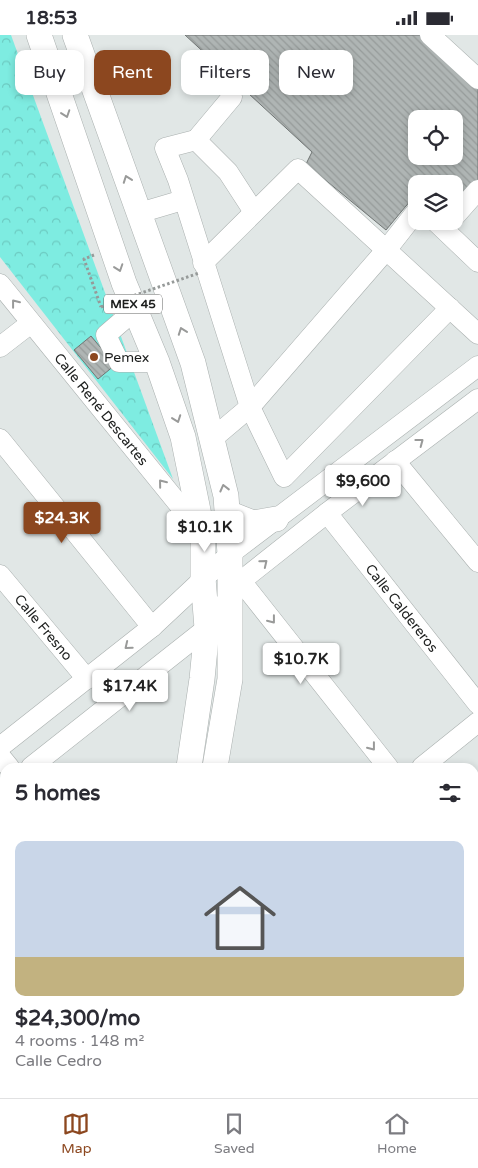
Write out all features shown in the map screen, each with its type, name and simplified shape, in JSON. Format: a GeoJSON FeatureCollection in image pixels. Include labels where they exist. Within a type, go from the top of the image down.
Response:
{"type":"FeatureCollection","features":[{"type":"Feature","properties":{"kind":"main road","name":"MEX 45"},"geometry":{"type":"LineString","coordinates":[[39,35],[124,283],[157,362],[184,437],[204,535],[203,578],[207,628],[202,679],[190,763]]}},
{"type":"Feature","properties":{"kind":"main road","name":"MEX 45"},"geometry":{"type":"LineString","coordinates":[[76,35],[193,363],[226,496],[230,554],[235,589],[230,679],[216,763]]}},
{"type":"Feature","properties":{"kind":"main road"},"geometry":{"type":"LineString","coordinates":[[228,513],[253,523],[276,519]]}},
{"type":"Feature","properties":{"kind":"street"},"geometry":{"type":"LineString","coordinates":[[430,35],[478,79]]}},
{"type":"Feature","properties":{"kind":"street"},"geometry":{"type":"LineString","coordinates":[[232,97],[196,140],[165,148],[178,180],[201,268],[250,407],[284,477],[450,308]]}},
{"type":"Feature","properties":{"kind":"street"},"geometry":{"type":"LineString","coordinates":[[196,140],[228,172],[254,213]]}},
{"type":"Feature","properties":{"kind":"street"},"geometry":{"type":"LineString","coordinates":[[201,268],[298,169],[478,334]]}},
{"type":"Feature","properties":{"kind":"street"},"geometry":{"type":"LineString","coordinates":[[463,205],[478,191]]}},
{"type":"Feature","properties":{"kind":"street"},"geometry":{"type":"LineString","coordinates":[[139,213],[183,200]]}},
{"type":"Feature","properties":{"kind":"street"},"geometry":{"type":"LineString","coordinates":[[212,439],[250,407],[408,222]]}},
{"type":"Feature","properties":{"kind":"street"},"geometry":{"type":"LineString","coordinates":[[452,230],[478,262]]}},
{"type":"Feature","properties":{"kind":"street","name":"Calle René Descartes"},"geometry":{"type":"LineString","coordinates":[[0,284],[204,535]]}},
{"type":"Feature","properties":{"kind":"street"},"geometry":{"type":"LineString","coordinates":[[135,310],[106,335],[119,363],[157,362]]}},
{"type":"Feature","properties":{"kind":"street"},"geometry":{"type":"LineString","coordinates":[[0,347],[31,323]]}},
{"type":"Feature","properties":{"kind":"street"},"geometry":{"type":"LineString","coordinates":[[0,747],[152,627],[230,554],[478,366]]}},
{"type":"Feature","properties":{"kind":"street"},"geometry":{"type":"LineString","coordinates":[[36,763],[207,628],[235,589],[327,513],[394,461],[477,402]]}},
{"type":"Feature","properties":{"kind":"street"},"geometry":{"type":"LineString","coordinates":[[0,439],[152,627]]}},
{"type":"Feature","properties":{"kind":"street"},"geometry":{"type":"LineString","coordinates":[[394,461],[478,562]]}},
{"type":"Feature","properties":{"kind":"street","name":"Calle Caldereros"},"geometry":{"type":"LineString","coordinates":[[327,513],[478,704]]}},
{"type":"Feature","properties":{"kind":"street","name":"Calle Fresno"},"geometry":{"type":"LineString","coordinates":[[0,575],[87,679]]}},
{"type":"Feature","properties":{"kind":"street"},"geometry":{"type":"LineString","coordinates":[[235,589],[385,763]]}},
{"type":"Feature","properties":{"kind":"street"},"geometry":{"type":"LineString","coordinates":[[427,763],[478,722]]}},
{"type":"Feature","properties":{"kind":"path"},"geometry":{"type":"LineString","coordinates":[[96,255],[84,259],[101,307],[201,268]]}},
{"type":"Feature","properties":{"kind":"green space"},"geometry":{"type":"Polygon","coordinates":[[[0,35],[11,35],[16,50],[15,95],[33,95],[173,479],[0,257],[0,35]]]}},
{"type":"Feature","properties":{"kind":"building"},"geometry":{"type":"Polygon","coordinates":[[[185,35],[426,35],[478,82],[478,182],[463,200],[463,175],[408,175],[408,204],[386,230],[306,164],[312,152],[250,95],[269,95],[269,50],[201,50],[185,35]]]}},
{"type":"Feature","properties":{"kind":"building","name":"Pemex"},"geometry":{"type":"Polygon","coordinates":[[[91,336],[115,365],[98,379],[74,350],[91,336]]]}},
{"type":"Feature","properties":{"kind":"place","name":"Pemex"},"geometry":{"type":"Point","coordinates":[94,357]}}]}
